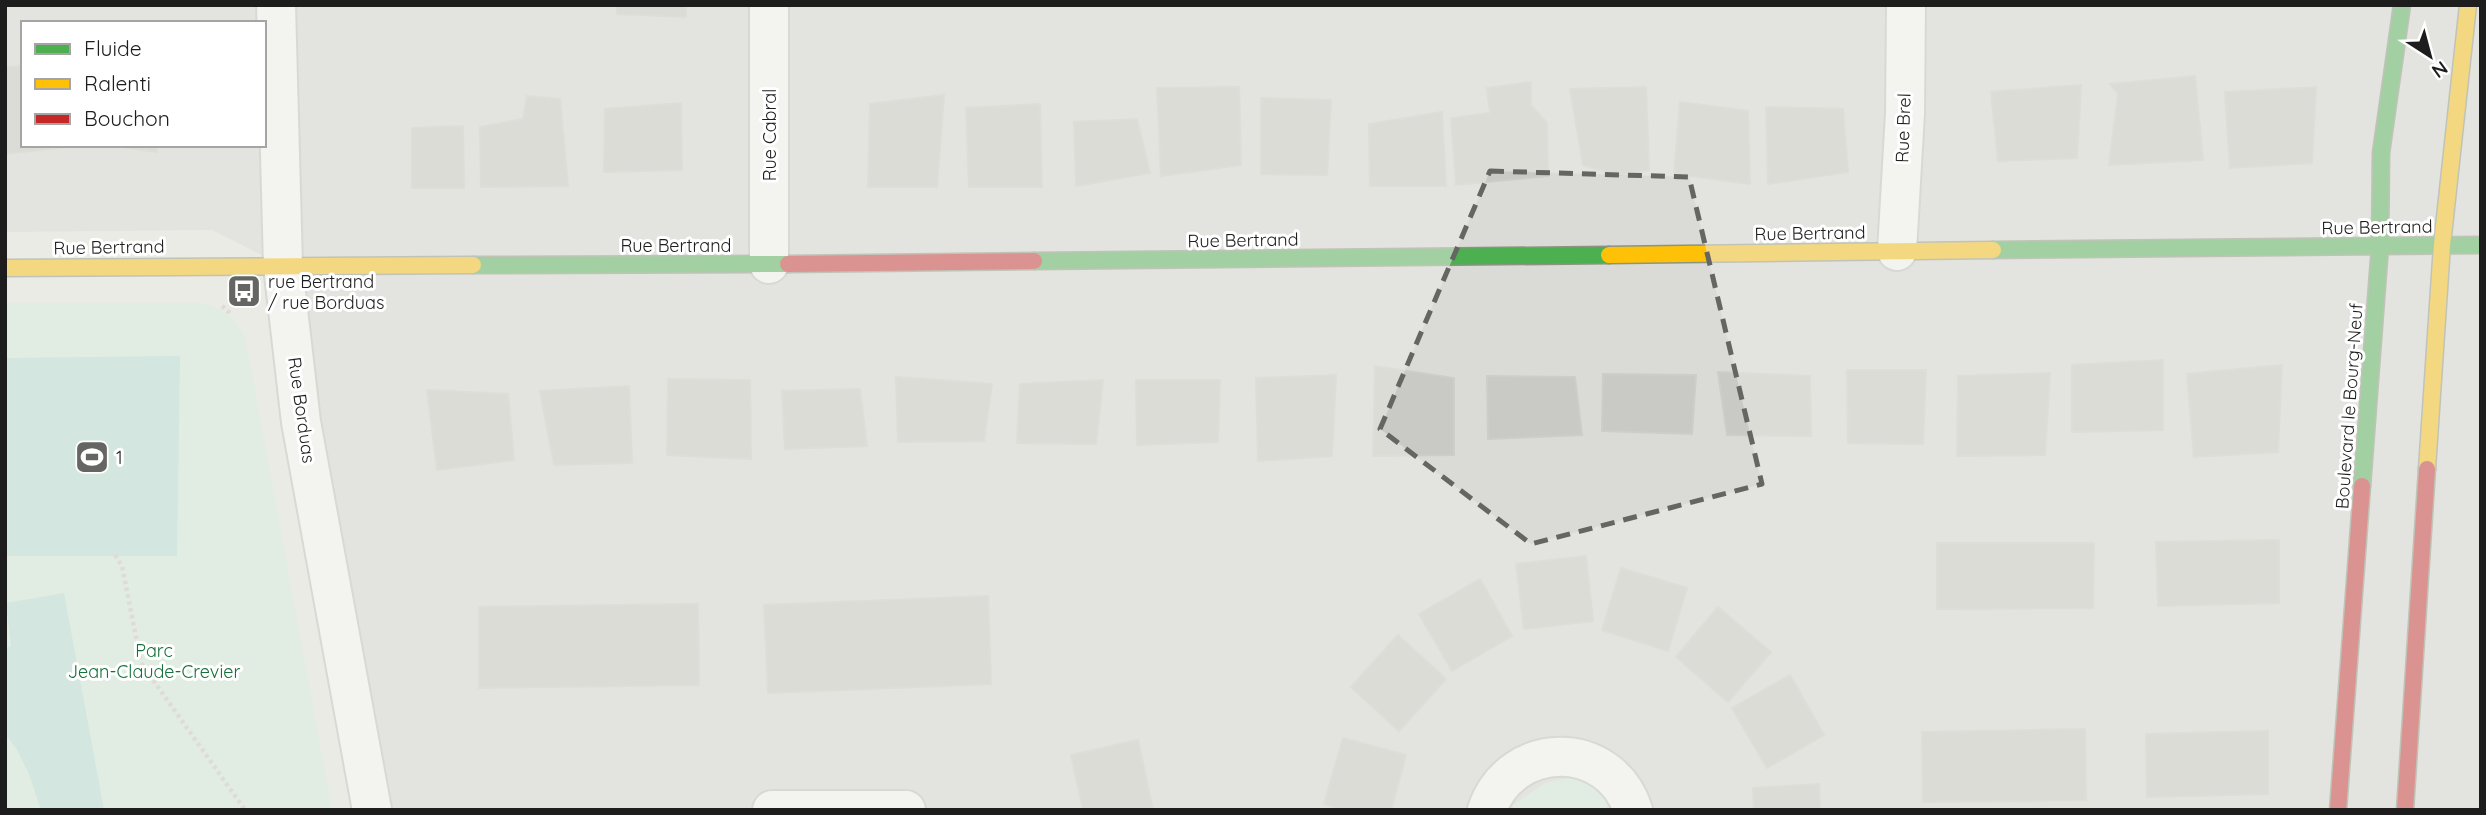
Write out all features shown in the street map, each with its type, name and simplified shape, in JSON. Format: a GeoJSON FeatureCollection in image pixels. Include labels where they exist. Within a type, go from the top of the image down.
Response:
{"type":"FeatureCollection","features":[{"type":"Feature","properties":{"kind":"street","name":"Rue Borduas"},"geometry":{"type":"LineString","coordinates":[[276,5],[283,266],[302,422],[372,810]]}},
{"type":"Feature","properties":{"kind":"street","name":"Rue Cabral"},"geometry":{"type":"LineString","coordinates":[[769,5],[769,264]]}},
{"type":"Feature","properties":{"kind":"street","name":"Rue Brel"},"geometry":{"type":"LineString","coordinates":[[1897,251],[1905,114],[1906,5]]}},
{"type":"Feature","properties":{"kind":"street","name":"Boulevard le Bourg-Neuf"},"geometry":{"type":"LineString","coordinates":[[2338,810],[2380,246],[2381,153],[2402,5]]}},
{"type":"Feature","properties":{"kind":"street"},"geometry":{"type":"LineString","coordinates":[[2405,810],[2442,245],[2468,5]]}},
{"type":"Feature","properties":{"kind":"street","name":"Rue Bertrand"},"geometry":{"type":"LineString","coordinates":[[5,268],[769,264],[2481,245]]}},
{"type":"Feature","properties":{"kind":"street"},"geometry":{"type":"LineString","coordinates":[[1487,810],[1500,785],[1520,767],[1544,757],[1569,756],[1593,763],[1614,777],[1629,797],[1633,810]]}},
{"type":"Feature","properties":{"kind":"street"},"geometry":{"type":"LineString","coordinates":[[772,810],[906,810]]}},
{"type":"Feature","properties":{"kind":"path"},"geometry":{"type":"LineString","coordinates":[[115,555],[122,566],[141,663],[245,810]]}},
{"type":"Feature","properties":{"kind":"highlighted area"},"geometry":{"type":"Polygon","coordinates":[[[1490,171],[1689,177],[1762,484],[1531,544],[1380,429],[1490,171]]]}},
{"type":"Feature","properties":{"kind":"shaded area"},"geometry":{"type":"Polygon","coordinates":[[[5,5],[2481,5],[2481,810],[372,810],[283,266],[212,230],[5,232],[5,5]]]}},
{"type":"Feature","properties":{"kind":"shaded area","name":"1"},"geometry":{"type":"Polygon","coordinates":[[[180,356],[177,556],[5,556],[5,358],[180,356]]]}},
{"type":"Feature","properties":{"kind":"shaded area"},"geometry":{"type":"Polygon","coordinates":[[[64,593],[104,810],[41,810],[29,774],[16,748],[5,734],[5,649],[11,646],[6,603],[64,593]]]}},
{"type":"Feature","properties":{"kind":"green space","name":"Parc Jean-Claude-Crevier"},"geometry":{"type":"Polygon","coordinates":[[[5,303],[202,303],[228,314],[245,336],[332,810],[5,810],[5,303]]]}},
{"type":"Feature","properties":{"kind":"green space"},"geometry":{"type":"Polygon","coordinates":[[[1581,775],[1606,800],[1608,810],[1513,810],[1513,805],[1545,783],[1581,775]]]}},
{"type":"Feature","properties":{"kind":"building"},"geometry":{"type":"Polygon","coordinates":[[[617,5],[686,5],[686,17],[617,14],[617,5]]]}},
{"type":"Feature","properties":{"kind":"building"},"geometry":{"type":"Polygon","coordinates":[[[21,66],[21,147],[66,147],[5,154],[5,67],[21,66]]]}},
{"type":"Feature","properties":{"kind":"building"},"geometry":{"type":"Polygon","coordinates":[[[2195,76],[2203,160],[2109,165],[2118,94],[2110,84],[2195,76]]]}},
{"type":"Feature","properties":{"kind":"building"},"geometry":{"type":"Polygon","coordinates":[[[1531,82],[1531,105],[1547,123],[1548,176],[1456,185],[1451,118],[1490,113],[1487,88],[1531,82]]]}},
{"type":"Feature","properties":{"kind":"building"},"geometry":{"type":"Polygon","coordinates":[[[2081,85],[2077,158],[1998,161],[1991,92],[2081,85]]]}},
{"type":"Feature","properties":{"kind":"building"},"geometry":{"type":"Polygon","coordinates":[[[1239,87],[1241,165],[1161,176],[1157,88],[1239,87]]]}},
{"type":"Feature","properties":{"kind":"building"},"geometry":{"type":"Polygon","coordinates":[[[1646,87],[1649,170],[1617,175],[1583,165],[1570,89],[1646,87]]]}},
{"type":"Feature","properties":{"kind":"building"},"geometry":{"type":"Polygon","coordinates":[[[2316,87],[2312,163],[2230,168],[2225,92],[2316,87]]]}},
{"type":"Feature","properties":{"kind":"building"},"geometry":{"type":"Polygon","coordinates":[[[944,95],[937,187],[868,187],[870,104],[944,95]]]}},
{"type":"Feature","properties":{"kind":"building"},"geometry":{"type":"Polygon","coordinates":[[[527,96],[560,99],[568,186],[481,187],[480,127],[523,119],[527,96]]]}},
{"type":"Feature","properties":{"kind":"building"},"geometry":{"type":"Polygon","coordinates":[[[1261,98],[1331,100],[1327,175],[1261,174],[1261,98]]]}},
{"type":"Feature","properties":{"kind":"building"},"geometry":{"type":"Polygon","coordinates":[[[1680,102],[1748,111],[1750,184],[1674,174],[1680,102]]]}},
{"type":"Feature","properties":{"kind":"building"},"geometry":{"type":"Polygon","coordinates":[[[681,103],[682,170],[604,172],[605,109],[681,103]]]}},
{"type":"Feature","properties":{"kind":"building"},"geometry":{"type":"Polygon","coordinates":[[[1040,104],[1042,187],[969,187],[966,108],[1040,104]]]}},
{"type":"Feature","properties":{"kind":"building"},"geometry":{"type":"Polygon","coordinates":[[[1766,107],[1843,109],[1848,172],[1768,184],[1766,107]]]}},
{"type":"Feature","properties":{"kind":"building"},"geometry":{"type":"Polygon","coordinates":[[[1442,112],[1446,186],[1370,186],[1369,124],[1442,112]]]}},
{"type":"Feature","properties":{"kind":"building"},"geometry":{"type":"Polygon","coordinates":[[[1137,119],[1150,173],[1076,186],[1074,122],[1137,119]]]}},
{"type":"Feature","properties":{"kind":"building"},"geometry":{"type":"Polygon","coordinates":[[[463,126],[464,188],[412,188],[412,128],[463,126]]]}},
{"type":"Feature","properties":{"kind":"building"},"geometry":{"type":"Polygon","coordinates":[[[123,147],[156,147],[157,152],[123,147]]]}},
{"type":"Feature","properties":{"kind":"building"},"geometry":{"type":"Polygon","coordinates":[[[2163,360],[2163,430],[2072,432],[2072,365],[2163,360]]]}},
{"type":"Feature","properties":{"kind":"building"},"geometry":{"type":"Polygon","coordinates":[[[2282,365],[2278,452],[2194,457],[2187,374],[2282,365]]]}},
{"type":"Feature","properties":{"kind":"building"},"geometry":{"type":"Polygon","coordinates":[[[1375,366],[1454,378],[1454,455],[1373,456],[1375,366]]]}},
{"type":"Feature","properties":{"kind":"building"},"geometry":{"type":"Polygon","coordinates":[[[1847,370],[1926,370],[1923,444],[1848,443],[1847,370]]]}},
{"type":"Feature","properties":{"kind":"building"},"geometry":{"type":"Polygon","coordinates":[[[1718,372],[1810,376],[1811,436],[1727,435],[1718,372]]]}},
{"type":"Feature","properties":{"kind":"building"},"geometry":{"type":"Polygon","coordinates":[[[2050,373],[2045,455],[1957,456],[1958,376],[2050,373]]]}},
{"type":"Feature","properties":{"kind":"building"},"geometry":{"type":"Polygon","coordinates":[[[1603,374],[1696,375],[1692,434],[1602,431],[1603,374]]]}},
{"type":"Feature","properties":{"kind":"building"},"geometry":{"type":"Polygon","coordinates":[[[1336,375],[1332,456],[1258,461],[1256,378],[1336,375]]]}},
{"type":"Feature","properties":{"kind":"building"},"geometry":{"type":"Polygon","coordinates":[[[1487,376],[1575,377],[1582,435],[1488,439],[1487,376]]]}},
{"type":"Feature","properties":{"kind":"building"},"geometry":{"type":"Polygon","coordinates":[[[896,377],[992,384],[984,441],[898,442],[896,377]]]}},
{"type":"Feature","properties":{"kind":"building"},"geometry":{"type":"Polygon","coordinates":[[[668,379],[750,380],[751,459],[667,455],[668,379]]]}},
{"type":"Feature","properties":{"kind":"building"},"geometry":{"type":"Polygon","coordinates":[[[1103,380],[1096,444],[1017,443],[1020,384],[1103,380]]]}},
{"type":"Feature","properties":{"kind":"building"},"geometry":{"type":"Polygon","coordinates":[[[1136,380],[1220,380],[1218,442],[1137,445],[1136,380]]]}},
{"type":"Feature","properties":{"kind":"building"},"geometry":{"type":"Polygon","coordinates":[[[629,386],[632,463],[554,465],[540,391],[629,386]]]}},
{"type":"Feature","properties":{"kind":"building"},"geometry":{"type":"Polygon","coordinates":[[[860,389],[867,446],[785,449],[782,391],[860,389]]]}},
{"type":"Feature","properties":{"kind":"building"},"geometry":{"type":"Polygon","coordinates":[[[427,390],[508,394],[514,460],[437,470],[427,390]]]}},
{"type":"Feature","properties":{"kind":"building"},"geometry":{"type":"Polygon","coordinates":[[[2279,540],[2279,603],[2158,606],[2156,542],[2279,540]]]}},
{"type":"Feature","properties":{"kind":"building"},"geometry":{"type":"Polygon","coordinates":[[[1937,543],[2094,543],[2093,608],[1937,609],[1937,543]]]}},
{"type":"Feature","properties":{"kind":"building"},"geometry":{"type":"Polygon","coordinates":[[[1586,556],[1593,621],[1524,629],[1516,564],[1586,556]]]}},
{"type":"Feature","properties":{"kind":"building"},"geometry":{"type":"Polygon","coordinates":[[[1621,568],[1687,588],[1668,651],[1602,630],[1621,568]]]}},
{"type":"Feature","properties":{"kind":"building"},"geometry":{"type":"Polygon","coordinates":[[[1480,579],[1512,636],[1452,671],[1419,614],[1480,579]]]}},
{"type":"Feature","properties":{"kind":"building"},"geometry":{"type":"Polygon","coordinates":[[[988,596],[991,684],[768,693],[764,605],[988,596]]]}},
{"type":"Feature","properties":{"kind":"building"},"geometry":{"type":"Polygon","coordinates":[[[698,604],[699,685],[479,688],[479,607],[698,604]]]}},
{"type":"Feature","properties":{"kind":"building"},"geometry":{"type":"Polygon","coordinates":[[[1718,607],[1771,652],[1728,702],[1676,657],[1718,607]]]}},
{"type":"Feature","properties":{"kind":"building"},"geometry":{"type":"Polygon","coordinates":[[[1398,635],[1446,679],[1399,731],[1351,687],[1398,635]]]}},
{"type":"Feature","properties":{"kind":"building"},"geometry":{"type":"Polygon","coordinates":[[[1790,675],[1824,735],[1767,768],[1732,708],[1790,675]]]}},
{"type":"Feature","properties":{"kind":"building"},"geometry":{"type":"Polygon","coordinates":[[[2085,729],[2086,800],[1923,802],[1922,732],[2085,729]]]}},
{"type":"Feature","properties":{"kind":"building"},"geometry":{"type":"Polygon","coordinates":[[[2268,731],[2268,794],[2147,797],[2146,734],[2268,731]]]}},
{"type":"Feature","properties":{"kind":"building"},"geometry":{"type":"Polygon","coordinates":[[[1343,738],[1406,755],[1391,810],[1343,810],[1324,804],[1343,738]]]}},
{"type":"Feature","properties":{"kind":"building"},"geometry":{"type":"Polygon","coordinates":[[[1138,740],[1153,810],[1083,810],[1071,755],[1138,740]]]}},
{"type":"Feature","properties":{"kind":"building"},"geometry":{"type":"Polygon","coordinates":[[[1819,784],[1820,810],[1754,810],[1753,788],[1819,784]]]}},
{"type":"Feature","properties":{"kind":"traffic: fast"},"geometry":{"type":"LineString","coordinates":[[2362,486],[2380,246],[2381,153],[2402,5]]}},
{"type":"Feature","properties":{"kind":"traffic: fast"},"geometry":{"type":"LineString","coordinates":[[1993,250],[2481,245]]}},
{"type":"Feature","properties":{"kind":"traffic: fast"},"geometry":{"type":"LineString","coordinates":[[1034,261],[1609,255]]}},
{"type":"Feature","properties":{"kind":"traffic: fast"},"geometry":{"type":"LineString","coordinates":[[473,265],[788,264]]}},
{"type":"Feature","properties":{"kind":"traffic: slow"},"geometry":{"type":"LineString","coordinates":[[2427,469],[2442,245],[2468,5]]}},
{"type":"Feature","properties":{"kind":"traffic: slow"},"geometry":{"type":"LineString","coordinates":[[1609,255],[1993,250]]}},
{"type":"Feature","properties":{"kind":"traffic: slow"},"geometry":{"type":"LineString","coordinates":[[5,268],[473,265]]}},
{"type":"Feature","properties":{"kind":"traffic: jam"},"geometry":{"type":"LineString","coordinates":[[788,264],[1034,261]]}},
{"type":"Feature","properties":{"kind":"traffic: jam"},"geometry":{"type":"LineString","coordinates":[[2405,810],[2427,469]]}},
{"type":"Feature","properties":{"kind":"traffic: jam"},"geometry":{"type":"LineString","coordinates":[[2338,810],[2362,486]]}},
{"type":"Feature","properties":{"kind":"place","name":"rue Bertrand / rue Borduas"},"geometry":{"type":"Point","coordinates":[244,291]}},
{"type":"Feature","properties":{"kind":"place","name":"1"},"geometry":{"type":"Point","coordinates":[92,457]}}]}
